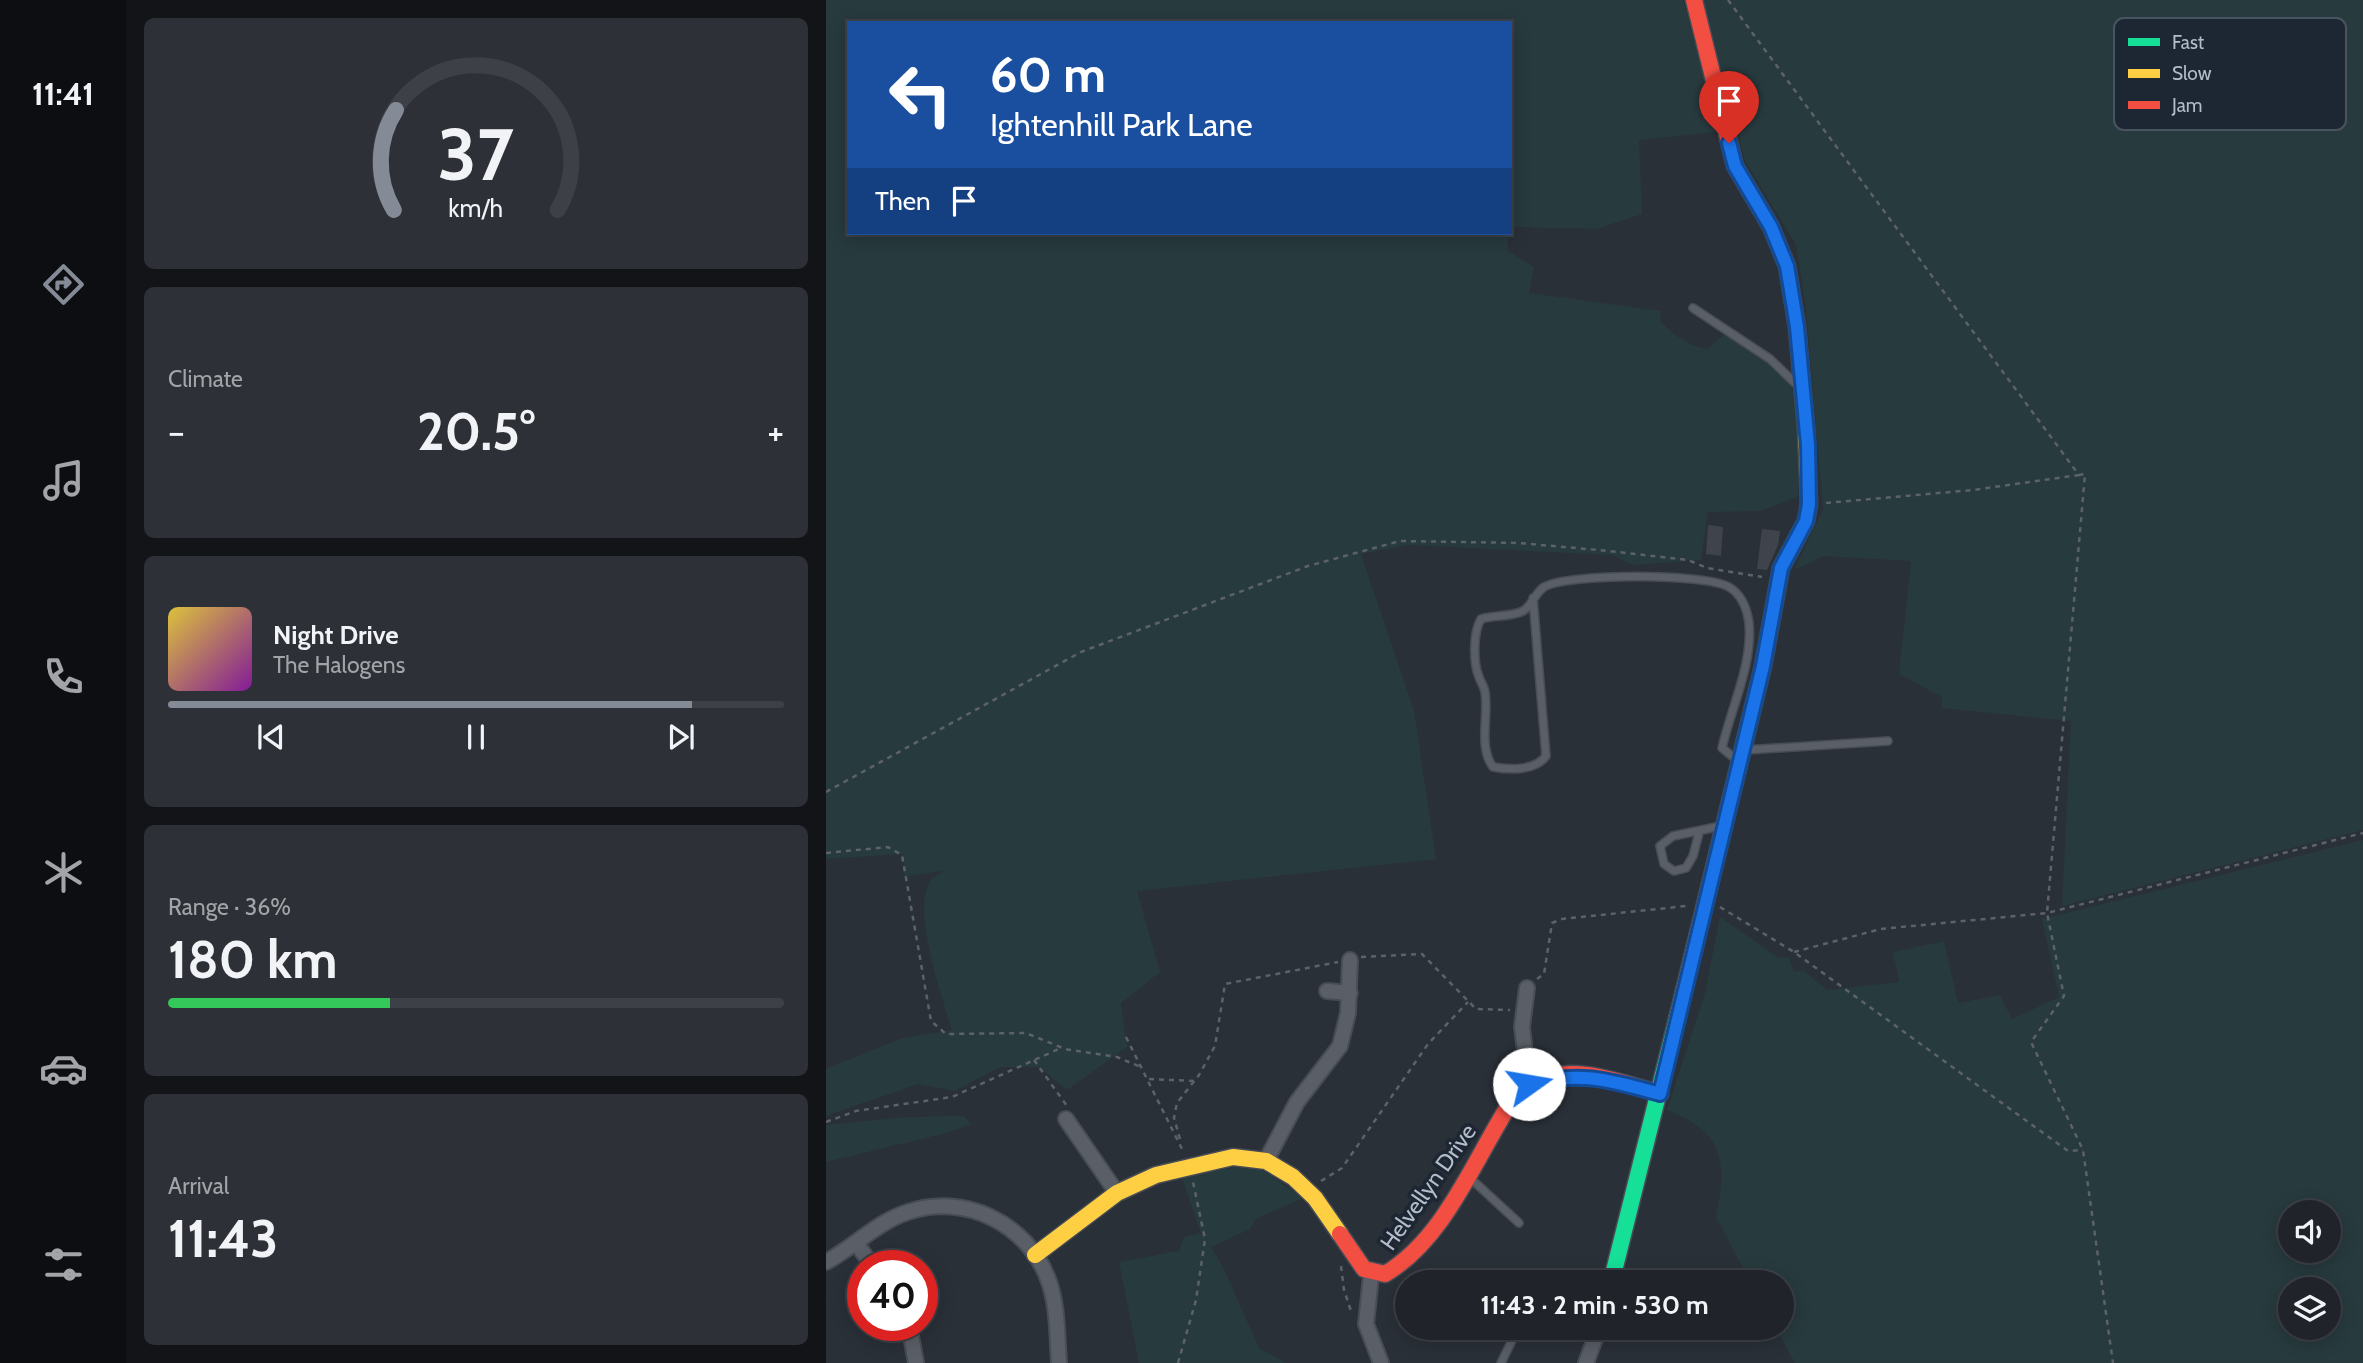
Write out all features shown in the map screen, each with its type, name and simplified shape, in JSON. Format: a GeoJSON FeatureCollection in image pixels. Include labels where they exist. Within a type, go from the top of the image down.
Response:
{"type":"FeatureCollection","features":[{"type":"Feature","properties":{"kind":"street"},"geometry":{"type":"LineString","coordinates":[[1614,1270],[1660,1094],[1739,756],[1763,666],[1781,568],[1806,521],[1809,504],[1808,445],[1787,266],[1771,227],[1735,166],[1694,0]]}},
{"type":"Feature","properties":{"kind":"street"},"geometry":{"type":"LineString","coordinates":[[1266,1161],[1297,1102],[1340,1046],[1350,993],[1350,960]]}},
{"type":"Feature","properties":{"kind":"street"},"geometry":{"type":"LineString","coordinates":[[1527,988],[1522,1027],[1529,1084],[1561,1076],[1602,1078],[1660,1094]]}},
{"type":"Feature","properties":{"kind":"street"},"geometry":{"type":"LineString","coordinates":[[1327,991],[1350,993]]}},
{"type":"Feature","properties":{"kind":"street","name":"Helvellyn Drive"},"geometry":{"type":"LineString","coordinates":[[1035,1255],[1117,1193],[1156,1175],[1233,1157],[1266,1161],[1306,1188],[1371,1276],[1384,1276],[1408,1263],[1468,1176],[1515,1096],[1529,1084]]}},
{"type":"Feature","properties":{"kind":"street"},"geometry":{"type":"LineString","coordinates":[[1066,1126],[1117,1193]]}},
{"type":"Feature","properties":{"kind":"street"},"geometry":{"type":"LineString","coordinates":[[826,1262],[906,1212],[941,1206],[964,1207],[1006,1226],[1026,1241],[1035,1255],[1047,1278],[1055,1307],[1059,1363]]}},
{"type":"Feature","properties":{"kind":"street"},"geometry":{"type":"LineString","coordinates":[[856,1243],[861,1250]]}},
{"type":"Feature","properties":{"kind":"street"},"geometry":{"type":"LineString","coordinates":[[1371,1276],[1366,1312],[1369,1336],[1381,1363]]}},
{"type":"Feature","properties":{"kind":"street"},"geometry":{"type":"LineString","coordinates":[[1589,1362],[1595,1340]]}},
{"type":"Feature","properties":{"kind":"street"},"geometry":{"type":"LineString","coordinates":[[914,1341],[920,1361]]}},
{"type":"Feature","properties":{"kind":"lane"},"geometry":{"type":"LineString","coordinates":[[1693,308],[1770,359],[1803,392]]}},
{"type":"Feature","properties":{"kind":"lane"},"geometry":{"type":"LineString","coordinates":[[1533,598],[1546,756],[1533,766],[1504,769],[1493,766],[1488,759],[1486,693],[1478,676],[1476,627],[1481,619],[1522,611],[1533,598],[1544,587],[1567,581],[1662,577],[1716,582],[1738,593],[1749,623],[1747,657],[1722,748],[1739,756],[1888,741]]}},
{"type":"Feature","properties":{"kind":"lane"},"geometry":{"type":"LineString","coordinates":[[1699,833],[1693,856],[1686,868],[1674,871],[1664,864],[1660,846],[1673,836],[1699,833],[1725,825]]}},
{"type":"Feature","properties":{"kind":"lane"},"geometry":{"type":"LineString","coordinates":[[1468,1176],[1519,1223]]}},
{"type":"Feature","properties":{"kind":"lane"},"geometry":{"type":"LineString","coordinates":[[1501,1363],[1512,1340]]}},
{"type":"Feature","properties":{"kind":"path"},"geometry":{"type":"LineString","coordinates":[[1728,0],[2080,474]]}},
{"type":"Feature","properties":{"kind":"path"},"geometry":{"type":"LineString","coordinates":[[1809,504],[1973,490],[2085,474],[2047,913],[2064,996],[2031,1042],[2084,1150],[2113,1363]]}},
{"type":"Feature","properties":{"kind":"path"},"geometry":{"type":"LineString","coordinates":[[826,792],[1082,652],[1308,566],[1400,541],[1519,543],[1596,550],[1688,560],[1707,568],[1780,579]]}},
{"type":"Feature","properties":{"kind":"path"},"geometry":{"type":"LineString","coordinates":[[1794,952],[1868,931],[2047,913],[2363,833]]}},
{"type":"Feature","properties":{"kind":"path"},"geometry":{"type":"LineString","coordinates":[[826,853],[888,847],[902,855],[931,1021],[946,1034],[1026,1033],[1062,1048],[1117,1057],[1143,1068]]}},
{"type":"Feature","properties":{"kind":"path"},"geometry":{"type":"LineString","coordinates":[[1527,988],[1544,974],[1552,923],[1562,919],[1704,904],[1726,909],[1794,952],[2068,1151],[2084,1150]]}},
{"type":"Feature","properties":{"kind":"path"},"geometry":{"type":"LineString","coordinates":[[1180,1139],[1174,1118],[1177,1103],[1215,1046],[1225,984],[1367,956],[1422,954],[1476,1009],[1524,1010]]}},
{"type":"Feature","properties":{"kind":"path"},"geometry":{"type":"LineString","coordinates":[[1306,1188],[1342,1168],[1428,1044],[1468,1002]]}},
{"type":"Feature","properties":{"kind":"path"},"geometry":{"type":"LineString","coordinates":[[1125,1037],[1149,1079],[1190,1167],[1205,1239],[1196,1300],[1178,1363]]}},
{"type":"Feature","properties":{"kind":"path"},"geometry":{"type":"LineString","coordinates":[[826,1122],[856,1111],[952,1097],[1062,1048]]}},
{"type":"Feature","properties":{"kind":"path"},"geometry":{"type":"LineString","coordinates":[[1033,1060],[1068,1107],[1066,1126]]}},
{"type":"Feature","properties":{"kind":"path"},"geometry":{"type":"LineString","coordinates":[[1149,1079],[1194,1081]]}},
{"type":"Feature","properties":{"kind":"path"},"geometry":{"type":"LineString","coordinates":[[1341,1265],[1344,1290],[1352,1314],[1369,1336]]}},
{"type":"Feature","properties":{"kind":"green space"},"geometry":{"type":"Polygon","coordinates":[[[826,0],[1683,0],[1718,132],[1639,140],[1642,214],[1596,229],[1512,227],[1512,21],[847,21],[847,235],[1507,235],[1508,251],[1534,267],[1529,293],[1661,311],[1660,321],[1687,342],[1707,349],[1726,333],[1754,351],[1779,372],[1792,389],[1797,410],[1799,458],[1798,497],[1760,511],[1708,512],[1701,560],[1633,565],[1612,555],[1409,545],[1361,554],[1414,711],[1436,859],[1137,891],[1160,972],[1121,1003],[1127,1047],[1067,1090],[1039,1067],[1000,1067],[955,1091],[918,1084],[826,1116],[826,1069],[902,1038],[952,1030],[930,953],[924,909],[926,892],[932,879],[946,870],[904,877],[903,854],[826,859],[826,0]]]}},
{"type":"Feature","properties":{"kind":"green space"},"geometry":{"type":"Polygon","coordinates":[[[1703,0],[2363,0],[2363,830],[2062,906],[2071,721],[1942,708],[1942,697],[1899,674],[1911,561],[1824,556],[1794,570],[1823,509],[1806,310],[1796,245],[1745,161],[1703,0]]]}},
{"type":"Feature","properties":{"kind":"green space"},"geometry":{"type":"Polygon","coordinates":[[[2363,840],[2363,1363],[1795,1363],[1783,1340],[1794,1340],[1794,1270],[1744,1270],[1716,1217],[1721,1180],[1717,1151],[1711,1139],[1701,1129],[1667,1110],[1705,993],[1720,917],[1779,958],[1789,958],[1794,972],[1803,970],[1827,990],[1899,982],[1893,952],[1944,941],[1958,1003],[2000,995],[2012,1019],[2059,997],[2042,919],[2363,840]]]}},
{"type":"Feature","properties":{"kind":"green space"},"geometry":{"type":"Polygon","coordinates":[[[964,1116],[971,1124],[947,1133],[826,1162],[826,1125],[907,1117],[964,1116]]]}},
{"type":"Feature","properties":{"kind":"green space"},"geometry":{"type":"Polygon","coordinates":[[[1235,1167],[1262,1170],[1303,1198],[1256,1219],[1250,1229],[1211,1247],[1223,1267],[1259,1348],[1286,1363],[1139,1363],[1119,1262],[1179,1251],[1184,1237],[1201,1233],[1182,1178],[1235,1167]]]}},
{"type":"Feature","properties":{"kind":"building"},"geometry":{"type":"Polygon","coordinates":[[[1708,525],[1723,527],[1721,556],[1706,554],[1708,525]]]}},
{"type":"Feature","properties":{"kind":"building"},"geometry":{"type":"Polygon","coordinates":[[[1762,529],[1780,531],[1778,545],[1767,570],[1757,569],[1762,529]]]}},
{"type":"Feature","properties":{"kind":"traffic: fast"},"geometry":{"type":"LineString","coordinates":[[1614,1270],[1684,991]]}},
{"type":"Feature","properties":{"kind":"traffic: slow"},"geometry":{"type":"LineString","coordinates":[[1684,991],[1763,666],[1781,568],[1806,521],[1809,504],[1806,427]]}},
{"type":"Feature","properties":{"kind":"traffic: slow"},"geometry":{"type":"LineString","coordinates":[[1035,1255],[1117,1193],[1156,1175],[1233,1157],[1266,1161],[1293,1177],[1315,1198],[1340,1234]]}},
{"type":"Feature","properties":{"kind":"traffic: jam"},"geometry":{"type":"LineString","coordinates":[[1694,0],[1735,166],[1771,227],[1787,266],[1797,327],[1806,427]]}},
{"type":"Feature","properties":{"kind":"traffic: jam"},"geometry":{"type":"LineString","coordinates":[[1340,1234],[1364,1269],[1385,1274],[1406,1259],[1425,1240],[1458,1195],[1513,1099],[1528,1085],[1545,1077],[1561,1074],[1595,1076],[1660,1094]]}},
{"type":"Feature","properties":{"kind":"route"},"geometry":{"type":"LineString","coordinates":[[1529,1084],[1561,1076],[1602,1078],[1660,1094],[1725,825],[1738,760],[1763,666],[1781,568],[1806,521],[1809,504],[1808,445],[1797,327],[1787,266],[1771,227],[1735,166],[1729,143]]}}]}
